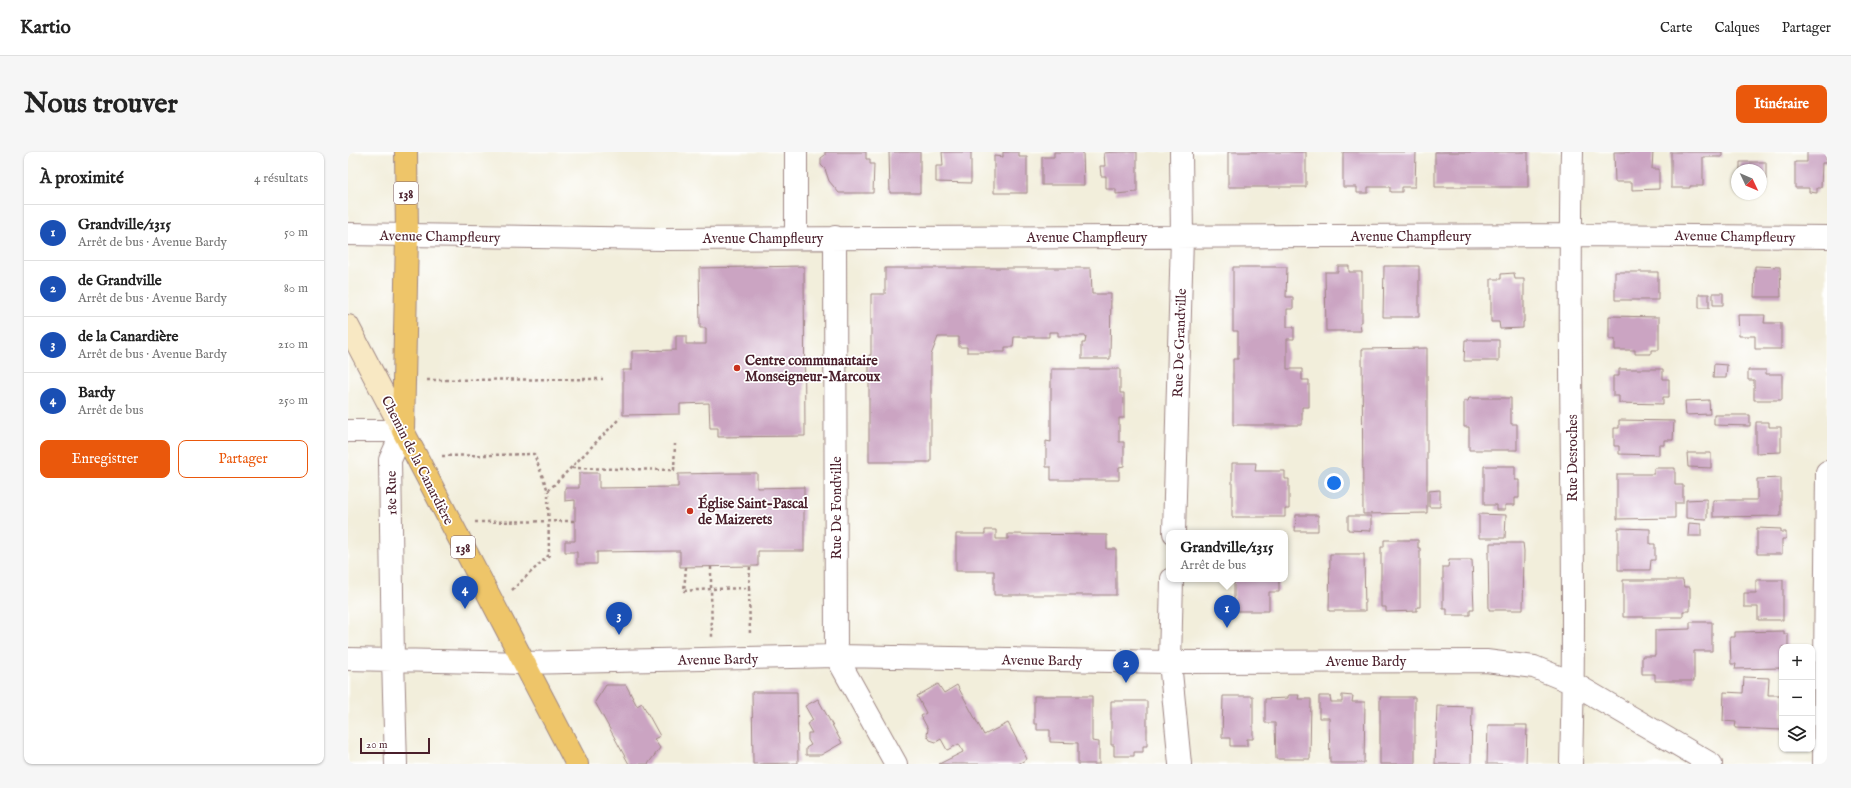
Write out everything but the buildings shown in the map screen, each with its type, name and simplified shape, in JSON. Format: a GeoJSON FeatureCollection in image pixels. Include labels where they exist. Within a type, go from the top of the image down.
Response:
{"type":"FeatureCollection","features":[{"type":"Feature","properties":{"kind":"main road","name":"18e Rue"},"geometry":{"type":"LineString","coordinates":[[403,431],[407,235],[406,152]]}},
{"type":"Feature","properties":{"kind":"main road","name":"Chemin de la Canardière"},"geometry":{"type":"LineString","coordinates":[[348,326],[577,764]]}},
{"type":"Feature","properties":{"kind":"street"},"geometry":{"type":"LineString","coordinates":[[796,152],[796,237]]}},
{"type":"Feature","properties":{"kind":"street","name":"Rue De Grandville"},"geometry":{"type":"LineString","coordinates":[[1174,530],[1182,237],[1181,152]]}},
{"type":"Feature","properties":{"kind":"street","name":"Rue Desroches"},"geometry":{"type":"LineString","coordinates":[[1571,764],[1573,683],[1570,235],[1572,152]]}},
{"type":"Feature","properties":{"kind":"street","name":"Avenue Champfleury"},"geometry":{"type":"LineString","coordinates":[[348,234],[662,239],[796,237],[1570,235],[1827,237]]}},
{"type":"Feature","properties":{"kind":"street","name":"Rue De Fondville"},"geometry":{"type":"LineString","coordinates":[[835,237],[836,656],[896,764]]}},
{"type":"Feature","properties":{"kind":"street"},"geometry":{"type":"LineString","coordinates":[[348,431],[403,431]]}},
{"type":"Feature","properties":{"kind":"street","name":"18e Rue"},"geometry":{"type":"LineString","coordinates":[[396,764],[392,659],[390,460],[403,431]]}},
{"type":"Feature","properties":{"kind":"street"},"geometry":{"type":"LineString","coordinates":[[1824,764],[1827,472]]}},
{"type":"Feature","properties":{"kind":"street"},"geometry":{"type":"LineString","coordinates":[[1172,582],[1170,662],[1180,764]]}},
{"type":"Feature","properties":{"kind":"street","name":"Avenue Bardy"},"geometry":{"type":"LineString","coordinates":[[348,659],[523,663],[836,656],[1170,662],[1486,661],[1534,668],[1573,683],[1711,764]]}},
{"type":"Feature","properties":{"kind":"path"},"geometry":{"type":"LineString","coordinates":[[404,380],[603,379]]}},
{"type":"Feature","properties":{"kind":"path"},"geometry":{"type":"LineString","coordinates":[[548,491],[620,418]]}},
{"type":"Feature","properties":{"kind":"path"},"geometry":{"type":"LineString","coordinates":[[571,468],[674,470],[675,444]]}},
{"type":"Feature","properties":{"kind":"path"},"geometry":{"type":"LineString","coordinates":[[416,456],[534,454],[548,491],[549,555],[494,606]]}},
{"type":"Feature","properties":{"kind":"path"},"geometry":{"type":"LineString","coordinates":[[450,522],[575,521]]}},
{"type":"Feature","properties":{"kind":"path"},"geometry":{"type":"LineString","coordinates":[[750,566],[750,658]]}},
{"type":"Feature","properties":{"kind":"path"},"geometry":{"type":"LineString","coordinates":[[686,567],[684,590],[749,588]]}},
{"type":"Feature","properties":{"kind":"path"},"geometry":{"type":"LineString","coordinates":[[711,567],[712,659]]}},
{"type":"Feature","properties":{"kind":"place","name":"Centre communautaire Monseigneur-Marcoux"},"geometry":{"type":"Point","coordinates":[737,368]}},
{"type":"Feature","properties":{"kind":"place","name":"Église Saint-Pascal de Maizerets"},"geometry":{"type":"Point","coordinates":[690,511]}},
{"type":"Feature","properties":{"kind":"place","name":"Bardy"},"geometry":{"type":"Point","coordinates":[465,609]}},
{"type":"Feature","properties":{"kind":"place","name":"Grandville/1315"},"geometry":{"type":"Point","coordinates":[1227,628]}},
{"type":"Feature","properties":{"kind":"place","name":"de la Canardière"},"geometry":{"type":"Point","coordinates":[619,635]}},
{"type":"Feature","properties":{"kind":"place","name":"de Grandville"},"geometry":{"type":"Point","coordinates":[1126,683]}}]}
